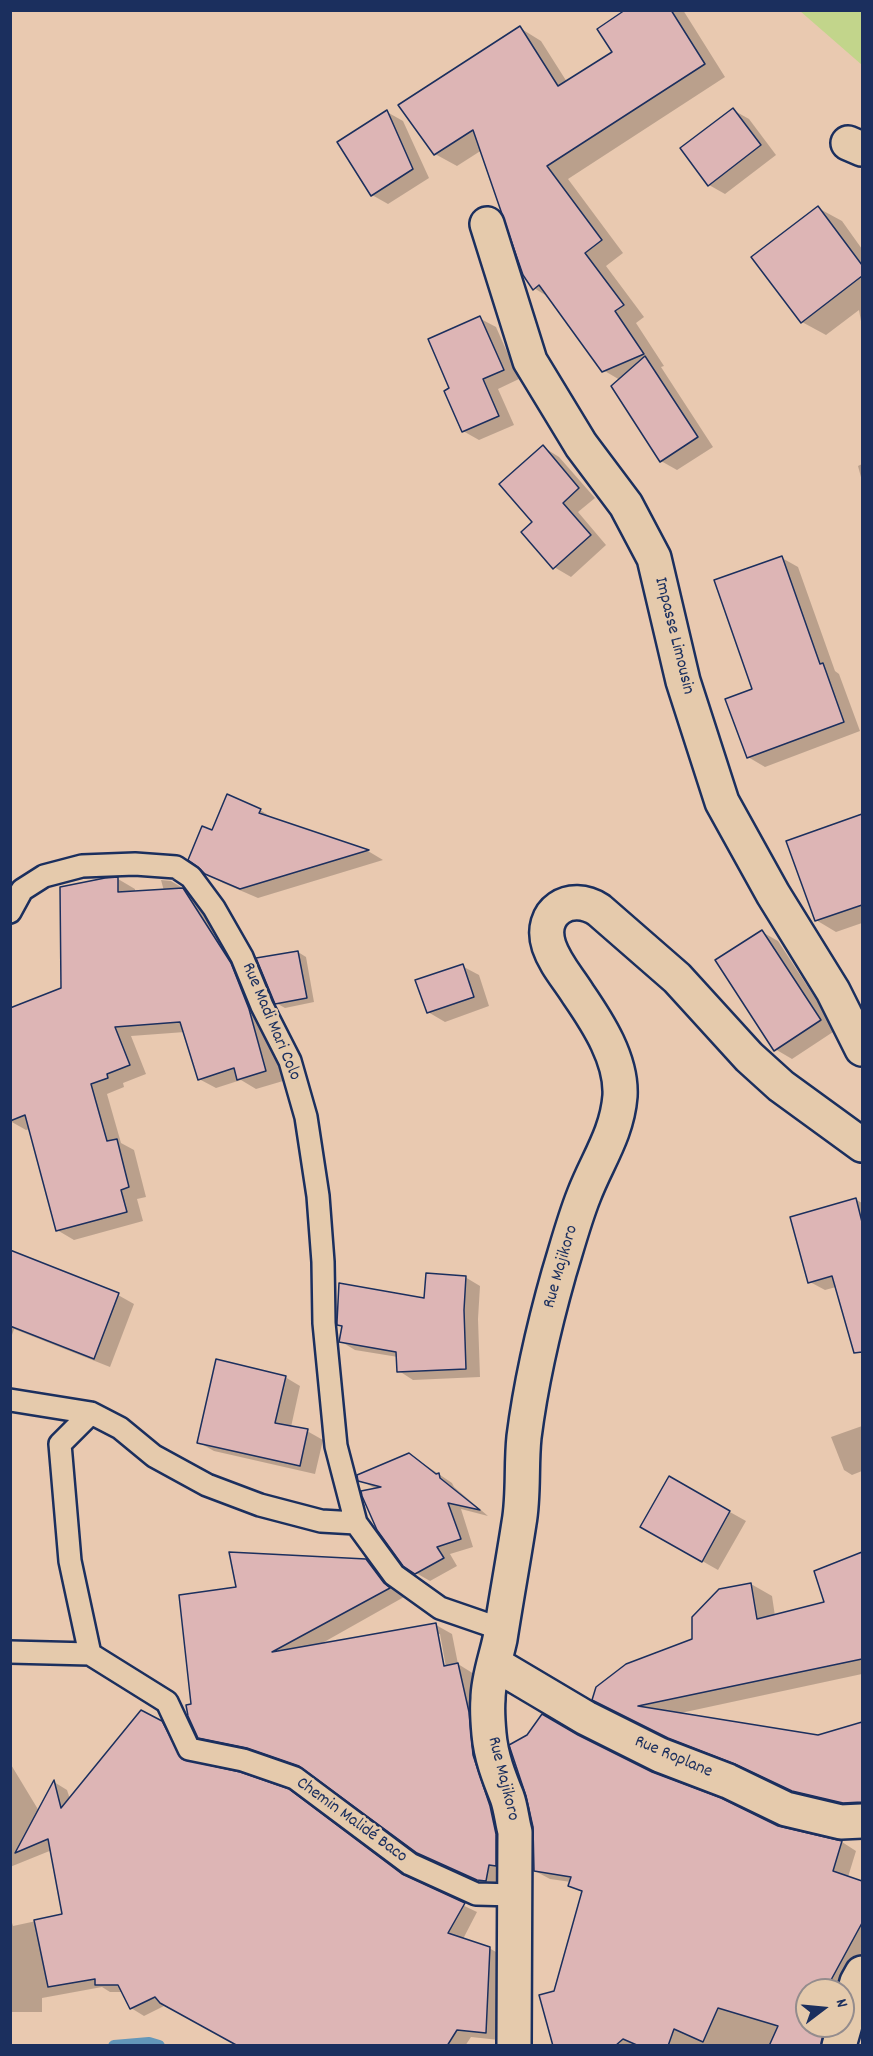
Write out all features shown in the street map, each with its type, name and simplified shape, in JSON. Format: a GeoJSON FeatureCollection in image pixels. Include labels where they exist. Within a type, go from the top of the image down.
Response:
{"type":"FeatureCollection","features":[{"type":"Feature","properties":{"kind":"street","name":"Impasse Limousin"},"geometry":{"type":"LineString","coordinates":[[487,224],[530,361],[581,445],[626,506],[654,558],[683,681],[722,802],[773,894],[833,992],[862,1050]]}},
{"type":"Feature","properties":{"kind":"street","name":"Rue Majikoro"},"geometry":{"type":"LineString","coordinates":[[514,2046],[515,1832],[508,1800],[496,1770],[489,1736],[488,1696],[520,1519],[524,1438],[541,1343],[559,1273],[584,1196],[617,1123],[620,1093],[616,1063],[579,995],[557,964],[549,945],[546,932],[549,920],[556,910],[565,904],[578,901],[590,904],[599,910],[677,978],[749,1057],[780,1086],[862,1145]]}},
{"type":"Feature","properties":{"kind":"street","name":"Rue Roplane"},"geometry":{"type":"LineString","coordinates":[[495,1664],[586,1719],[660,1755],[728,1781],[786,1809],[841,1822],[862,1821]]}},
{"type":"Feature","properties":{"kind":"street"},"geometry":{"type":"LineString","coordinates":[[839,2046],[862,1973]]}},
{"type":"Feature","properties":{"kind":"lane","name":"Rue Madi Mari Colo"},"geometry":{"type":"LineString","coordinates":[[10,912],[22,890],[44,876],[82,866],[135,864],[176,867],[191,877],[220,918],[242,957],[262,1006],[290,1061],[306,1117],[318,1196],[323,1262],[324,1323],[336,1446],[356,1523]]}},
{"type":"Feature","properties":{"kind":"lane"},"geometry":{"type":"LineString","coordinates":[[10,1400],[90,1413],[120,1428],[154,1456],[207,1485],[260,1505],[321,1521],[356,1523],[394,1575],[441,1608],[501,1629]]}},
{"type":"Feature","properties":{"kind":"lane"},"geometry":{"type":"LineString","coordinates":[[10,1652],[90,1654],[70,1561],[60,1444],[90,1413]]}},
{"type":"Feature","properties":{"kind":"lane","name":"Chemin Malidé Baco"},"geometry":{"type":"LineString","coordinates":[[90,1654],[167,1702],[189,1749],[243,1760],[295,1778],[410,1864],[476,1894],[515,1895]]}},
{"type":"Feature","properties":{"kind":"green space"},"geometry":{"type":"Polygon","coordinates":[[[800,11],[862,11],[862,65],[800,11]]]}},
{"type":"Feature","properties":{"kind":"building"},"geometry":{"type":"Polygon","coordinates":[[[625,10],[671,10],[705,64],[547,166],[602,240],[585,253],[624,305],[615,311],[644,354],[602,372],[539,285],[533,290],[523,275],[473,130],[434,155],[398,105],[520,26],[558,86],[612,52],[597,29],[625,10]]]}},
{"type":"Feature","properties":{"kind":"building"},"geometry":{"type":"Polygon","coordinates":[[[733,108],[761,145],[708,186],[680,148],[733,108]]]}},
{"type":"Feature","properties":{"kind":"building"},"geometry":{"type":"Polygon","coordinates":[[[387,110],[413,169],[371,196],[337,142],[387,110]]]}},
{"type":"Feature","properties":{"kind":"building"},"geometry":{"type":"Polygon","coordinates":[[[818,206],[862,265],[862,276],[801,323],[751,257],[818,206]]]}},
{"type":"Feature","properties":{"kind":"building"},"geometry":{"type":"Polygon","coordinates":[[[480,316],[504,370],[483,379],[499,416],[462,432],[444,391],[449,388],[428,339],[480,316]]]}},
{"type":"Feature","properties":{"kind":"building"},"geometry":{"type":"Polygon","coordinates":[[[645,356],[698,437],[660,462],[611,386],[645,356]]]}},
{"type":"Feature","properties":{"kind":"building"},"geometry":{"type":"Polygon","coordinates":[[[543,445],[579,488],[563,503],[591,535],[553,569],[521,532],[532,522],[499,484],[543,445]]]}},
{"type":"Feature","properties":{"kind":"building"},"geometry":{"type":"Polygon","coordinates":[[[782,556],[820,664],[823,663],[844,722],[747,758],[725,699],[752,689],[714,580],[782,556]]]}},
{"type":"Feature","properties":{"kind":"building"},"geometry":{"type":"Polygon","coordinates":[[[227,794],[261,809],[259,813],[369,850],[240,889],[205,874],[188,860],[202,826],[212,830],[227,794]]]}},
{"type":"Feature","properties":{"kind":"building"},"geometry":{"type":"Polygon","coordinates":[[[862,814],[862,905],[815,921],[786,841],[862,814]]]}},
{"type":"Feature","properties":{"kind":"building"},"geometry":{"type":"Polygon","coordinates":[[[118,877],[118,892],[183,888],[231,963],[249,1009],[266,1071],[237,1080],[234,1068],[198,1080],[180,1022],[115,1027],[130,1065],[107,1074],[108,1078],[91,1084],[107,1141],[117,1139],[129,1187],[121,1190],[127,1212],[56,1231],[25,1115],[10,1121],[10,1008],[61,988],[60,887],[118,877]]]}},
{"type":"Feature","properties":{"kind":"building"},"geometry":{"type":"Polygon","coordinates":[[[762,930],[821,1020],[774,1051],[715,960],[762,930]]]}},
{"type":"Feature","properties":{"kind":"building"},"geometry":{"type":"Polygon","coordinates":[[[298,951],[307,998],[275,1004],[256,958],[298,951]]]}},
{"type":"Feature","properties":{"kind":"building"},"geometry":{"type":"Polygon","coordinates":[[[463,964],[474,997],[427,1013],[415,980],[463,964]]]}},
{"type":"Feature","properties":{"kind":"building"},"geometry":{"type":"Polygon","coordinates":[[[856,1198],[862,1222],[862,1352],[854,1353],[832,1276],[808,1283],[790,1217],[856,1198]]]}},
{"type":"Feature","properties":{"kind":"building"},"geometry":{"type":"Polygon","coordinates":[[[10,1250],[119,1293],[94,1359],[10,1326],[10,1250]]]}},
{"type":"Feature","properties":{"kind":"building"},"geometry":{"type":"Polygon","coordinates":[[[426,1273],[466,1276],[464,1310],[466,1369],[397,1372],[396,1352],[339,1342],[342,1326],[337,1325],[339,1283],[424,1298],[426,1273]]]}},
{"type":"Feature","properties":{"kind":"building"},"geometry":{"type":"Polygon","coordinates":[[[216,1359],[286,1376],[275,1423],[308,1429],[300,1466],[197,1443],[216,1359]]]}},
{"type":"Feature","properties":{"kind":"building"},"geometry":{"type":"Polygon","coordinates":[[[409,1453],[436,1474],[439,1473],[440,1478],[480,1510],[448,1503],[461,1539],[437,1547],[444,1558],[415,1574],[403,1566],[377,1530],[362,1496],[361,1491],[381,1487],[358,1481],[357,1475],[409,1453]]]}},
{"type":"Feature","properties":{"kind":"building"},"geometry":{"type":"Polygon","coordinates":[[[669,1476],[730,1511],[702,1562],[640,1527],[669,1476]]]}},
{"type":"Feature","properties":{"kind":"building"},"geometry":{"type":"Polygon","coordinates":[[[229,1552],[366,1559],[390,1588],[272,1652],[436,1623],[444,1666],[458,1663],[469,1712],[473,1755],[490,1806],[496,1834],[496,1866],[489,1865],[486,1881],[477,1880],[417,1853],[299,1766],[247,1748],[198,1738],[188,1716],[186,1705],[191,1704],[179,1595],[236,1587],[229,1552]]]}},
{"type":"Feature","properties":{"kind":"building"},"geometry":{"type":"Polygon","coordinates":[[[862,1552],[862,1659],[638,1706],[818,1735],[862,1722],[862,1802],[843,1803],[792,1791],[735,1764],[668,1738],[592,1700],[596,1687],[626,1664],[692,1639],[692,1617],[719,1589],[751,1583],[757,1619],[824,1602],[814,1571],[862,1552]]]}},
{"type":"Feature","properties":{"kind":"building"},"geometry":{"type":"Polygon","coordinates":[[[141,1710],[162,1721],[182,1759],[240,1772],[289,1789],[402,1874],[465,1903],[448,1933],[490,1947],[486,2033],[457,2030],[447,2046],[238,2046],[160,2003],[155,1997],[130,2009],[118,1985],[95,1985],[95,1979],[48,1987],[34,1920],[62,1914],[48,1839],[15,1853],[54,1780],[61,1808],[141,1710]]]}},
{"type":"Feature","properties":{"kind":"building"},"geometry":{"type":"Polygon","coordinates":[[[542,1714],[652,1772],[721,1798],[778,1826],[842,1841],[833,1871],[862,1881],[862,1923],[832,1978],[795,1978],[795,2038],[823,2038],[821,2046],[769,2046],[778,2026],[718,2008],[703,2042],[674,2029],[668,2046],[639,2046],[623,2039],[615,2046],[553,2046],[539,1995],[554,1991],[582,1891],[568,1886],[571,1877],[534,1871],[533,1827],[526,1796],[509,1745],[527,1735],[542,1714]]]}},
{"type":"Feature","properties":{"kind":"waterway"},"geometry":{"type":"LineString","coordinates":[[114,2046],[149,2043],[159,2046]]}}]}
